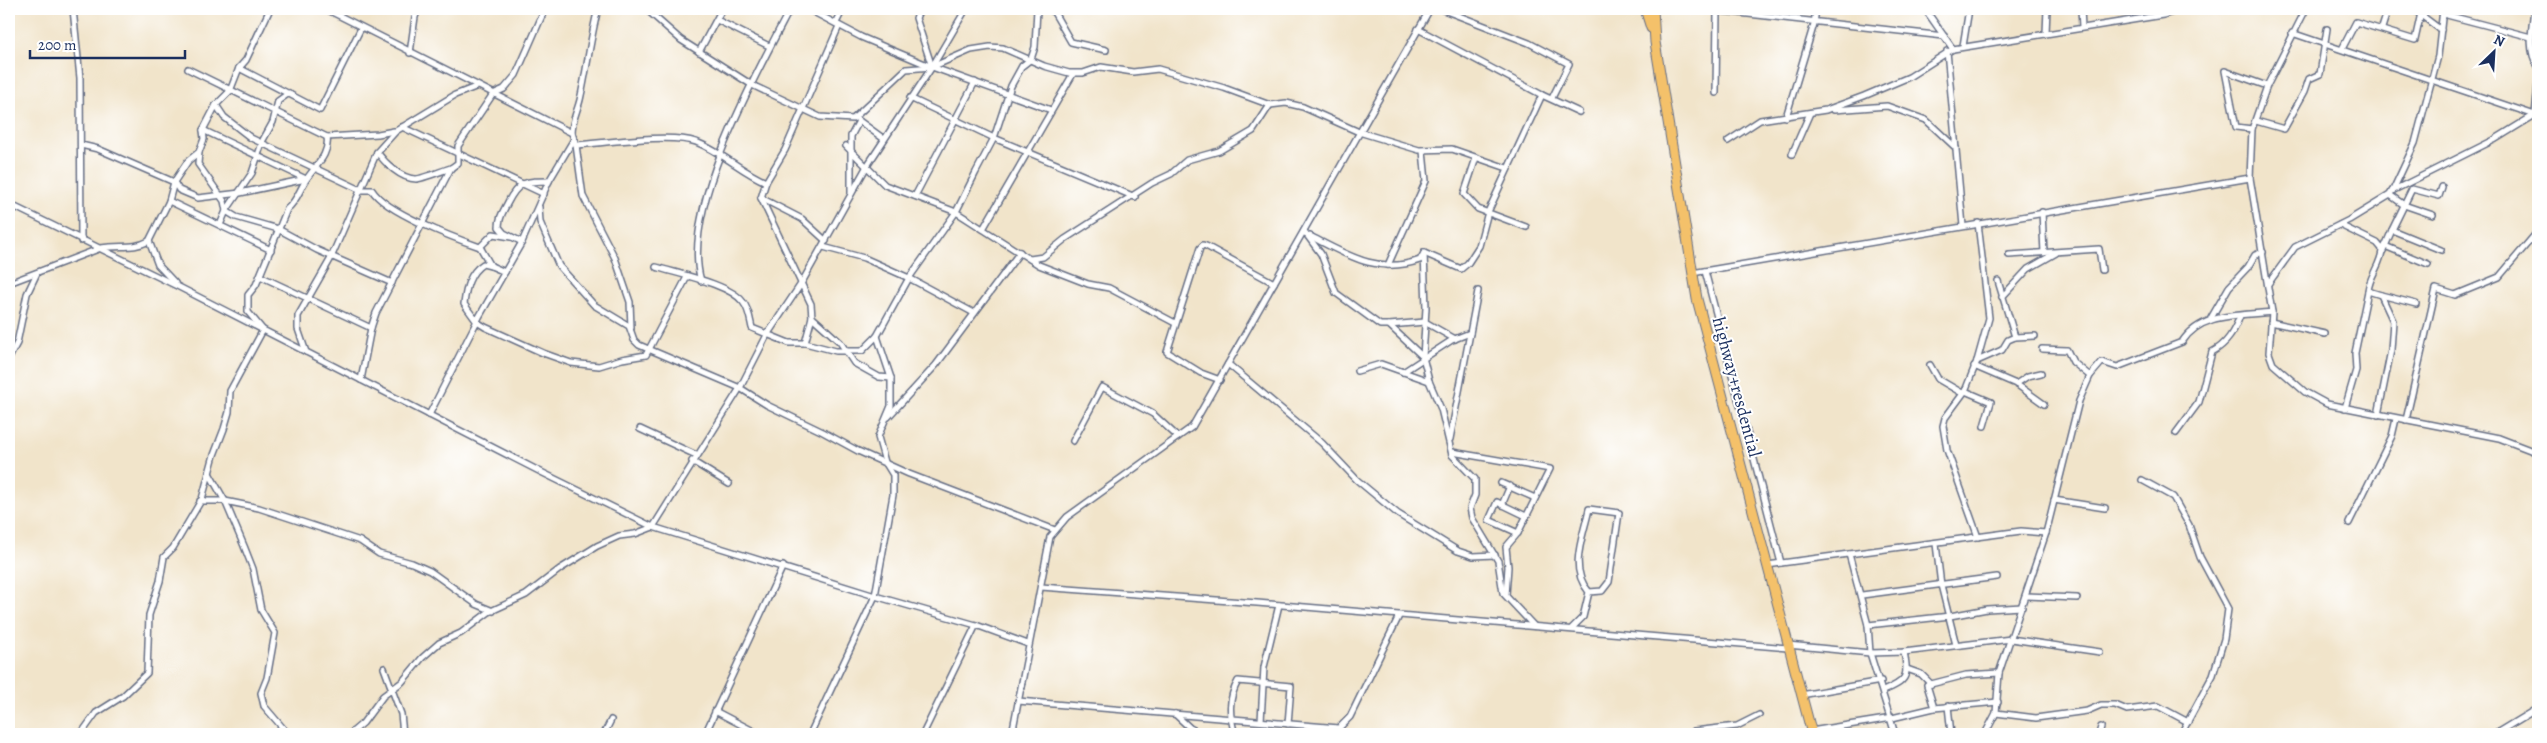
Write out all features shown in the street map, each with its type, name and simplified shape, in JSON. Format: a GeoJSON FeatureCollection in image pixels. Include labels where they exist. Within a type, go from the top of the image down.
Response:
{"type":"FeatureCollection","features":[{"type":"Feature","properties":{"kind":"highway"},"geometry":{"type":"LineString","coordinates":[[1645,9],[1655,42]]}},
{"type":"Feature","properties":{"kind":"highway"},"geometry":{"type":"LineString","coordinates":[[1653,9],[1655,42]]}},
{"type":"Feature","properties":{"kind":"highway","name":"highway+resdential"},"geometry":{"type":"LineString","coordinates":[[1655,42],[1680,188],[1692,274],[1766,565],[1812,733]]}},
{"type":"Feature","properties":{"kind":"street"},"geometry":{"type":"LineString","coordinates":[[73,9],[80,78],[81,241]]}},
{"type":"Feature","properties":{"kind":"street"},"geometry":{"type":"LineString","coordinates":[[270,9],[246,60],[239,68],[230,91],[216,105],[203,130],[204,139],[199,152],[198,164],[224,201],[226,211],[236,217],[278,229],[317,250],[392,283]]}},
{"type":"Feature","properties":{"kind":"street"},"geometry":{"type":"LineString","coordinates":[[326,9],[572,133]]}},
{"type":"Feature","properties":{"kind":"street"},"geometry":{"type":"LineString","coordinates":[[410,53],[415,17],[418,9]]}},
{"type":"Feature","properties":{"kind":"street"},"geometry":{"type":"LineString","coordinates":[[377,152],[385,163],[399,172],[416,179],[451,168],[458,163],[458,146],[493,94],[504,89],[516,75],[545,9]]}},
{"type":"Feature","properties":{"kind":"street"},"geometry":{"type":"LineString","coordinates":[[598,9],[580,101],[572,120],[572,133],[583,196],[615,258],[630,302],[631,328],[634,340],[650,350],[740,388],[858,451],[909,474],[1055,530]]}},
{"type":"Feature","properties":{"kind":"street"},"geometry":{"type":"LineString","coordinates":[[646,9],[670,32],[752,85],[820,117],[859,121],[884,139]]}},
{"type":"Feature","properties":{"kind":"street"},"geometry":{"type":"LineString","coordinates":[[700,52],[722,9]]}},
{"type":"Feature","properties":{"kind":"street"},"geometry":{"type":"LineString","coordinates":[[701,281],[698,234],[721,153],[769,46],[790,9]]}},
{"type":"Feature","properties":{"kind":"street"},"geometry":{"type":"LineString","coordinates":[[808,9],[838,25],[932,67],[1051,110]]}},
{"type":"Feature","properties":{"kind":"street"},"geometry":{"type":"LineString","coordinates":[[805,343],[812,317],[811,304],[760,198],[766,182],[785,150],[843,9]]}},
{"type":"Feature","properties":{"kind":"street"},"geometry":{"type":"LineString","coordinates":[[920,9],[916,18],[932,67]]}},
{"type":"Feature","properties":{"kind":"street"},"geometry":{"type":"LineString","coordinates":[[350,734],[363,723],[383,696],[402,682],[431,649],[461,633],[492,611],[526,595],[560,569],[597,546],[619,536],[636,534],[653,526],[692,461],[740,388],[767,335],[802,284],[867,166],[932,67],[966,9]]}},
{"type":"Feature","properties":{"kind":"street"},"geometry":{"type":"LineString","coordinates":[[656,268],[701,281],[738,296],[747,307],[752,328],[767,335],[789,343],[805,343],[836,351],[862,351],[877,336],[909,278],[956,212],[994,138],[1008,94],[1022,66],[1031,59],[1035,46],[1036,9]]}},
{"type":"Feature","properties":{"kind":"street"},"geometry":{"type":"LineString","coordinates":[[1052,9],[1071,42],[1106,50]]}},
{"type":"Feature","properties":{"kind":"street"},"geometry":{"type":"LineString","coordinates":[[1012,734],[1048,546],[1055,530],[1067,517],[1192,427],[1274,283],[1307,233],[1359,132],[1430,9]]}},
{"type":"Feature","properties":{"kind":"street"},"geometry":{"type":"LineString","coordinates":[[1441,9],[1529,43],[1569,64],[1552,98]]}},
{"type":"Feature","properties":{"kind":"street"},"geometry":{"type":"LineString","coordinates":[[1696,9],[1732,10],[1814,22],[1944,36]]}},
{"type":"Feature","properties":{"kind":"street"},"geometry":{"type":"LineString","coordinates":[[1786,117],[1814,22],[1816,9]]}},
{"type":"Feature","properties":{"kind":"street"},"geometry":{"type":"LineString","coordinates":[[1925,9],[1953,49]]}},
{"type":"Feature","properties":{"kind":"street"},"geometry":{"type":"LineString","coordinates":[[1963,46],[1969,9]]}},
{"type":"Feature","properties":{"kind":"street"},"geometry":{"type":"LineString","coordinates":[[2046,33],[2047,9]]}},
{"type":"Feature","properties":{"kind":"street"},"geometry":{"type":"LineString","coordinates":[[2081,9],[2082,27]]}},
{"type":"Feature","properties":{"kind":"street"},"geometry":{"type":"LineString","coordinates":[[2163,15],[2166,9]]}},
{"type":"Feature","properties":{"kind":"street"},"geometry":{"type":"LineString","coordinates":[[1826,110],[1909,77],[1947,51],[1963,46],[2163,15],[2183,9]]}},
{"type":"Feature","properties":{"kind":"street"},"geometry":{"type":"LineString","coordinates":[[2306,9],[2267,86],[2252,129],[2250,178],[2272,312],[2269,353],[2273,364],[2305,392],[2328,404],[2499,438],[2538,453]]}},
{"type":"Feature","properties":{"kind":"street"},"geometry":{"type":"LineString","coordinates":[[2382,28],[2388,9]]}},
{"type":"Feature","properties":{"kind":"street"},"geometry":{"type":"LineString","coordinates":[[2413,9],[2421,13],[2441,30]]}},
{"type":"Feature","properties":{"kind":"street"},"geometry":{"type":"LineString","coordinates":[[2534,9],[2531,37],[2534,61],[2538,66]]}},
{"type":"Feature","properties":{"kind":"street"},"geometry":{"type":"LineString","coordinates":[[1716,93],[1717,11]]}},
{"type":"Feature","properties":{"kind":"street"},"geometry":{"type":"LineString","coordinates":[[2391,193],[2415,143],[2432,82],[2443,11],[2531,37]]}},
{"type":"Feature","properties":{"kind":"street"},"geometry":{"type":"LineString","coordinates":[[2342,50],[2356,22],[2382,28],[2415,40],[2421,13]]}},
{"type":"Feature","properties":{"kind":"street"},"geometry":{"type":"LineString","coordinates":[[717,20],[769,46]]}},
{"type":"Feature","properties":{"kind":"street"},"geometry":{"type":"LineString","coordinates":[[239,68],[320,110],[361,28]]}},
{"type":"Feature","properties":{"kind":"street"},"geometry":{"type":"LineString","coordinates":[[1418,29],[1542,95],[1579,112]]}},
{"type":"Feature","properties":{"kind":"street"},"geometry":{"type":"LineString","coordinates":[[2256,121],[2284,129],[2305,91],[2309,79],[2320,74],[2327,29]]}},
{"type":"Feature","properties":{"kind":"street"},"geometry":{"type":"LineString","coordinates":[[2292,34],[2432,82],[2536,114]]}},
{"type":"Feature","properties":{"kind":"street"},"geometry":{"type":"LineString","coordinates":[[853,119],[906,70],[932,67],[971,50],[990,47],[1003,48],[1044,66],[1073,74],[1101,67],[1133,72],[1158,69],[1224,88],[1270,105],[1286,103],[1303,107],[1359,132],[1423,151],[1452,149],[1507,168]]}},
{"type":"Feature","properties":{"kind":"street"},"geometry":{"type":"LineString","coordinates":[[1947,51],[1963,226]]}},
{"type":"Feature","properties":{"kind":"street"},"geometry":{"type":"LineString","coordinates":[[188,69],[327,137],[396,131]]}},
{"type":"Feature","properties":{"kind":"street"},"geometry":{"type":"LineString","coordinates":[[2252,129],[2236,128],[2225,71],[2267,86]]}},
{"type":"Feature","properties":{"kind":"street"},"geometry":{"type":"LineString","coordinates":[[983,229],[1073,74]]}},
{"type":"Feature","properties":{"kind":"street"},"geometry":{"type":"LineString","coordinates":[[915,196],[975,82]]}},
{"type":"Feature","properties":{"kind":"street"},"geometry":{"type":"LineString","coordinates":[[2536,114],[2538,84]]}},
{"type":"Feature","properties":{"kind":"street"},"geometry":{"type":"LineString","coordinates":[[306,352],[297,323],[298,316],[332,255],[377,152],[402,127],[455,95],[478,86]]}},
{"type":"Feature","properties":{"kind":"street"},"geometry":{"type":"LineString","coordinates":[[220,225],[226,211],[252,173],[262,143],[273,122],[278,101],[288,93]]}},
{"type":"Feature","properties":{"kind":"street"},"geometry":{"type":"LineString","coordinates":[[1424,253],[1460,268],[1468,263],[1479,246],[1488,212],[1542,95]]}},
{"type":"Feature","properties":{"kind":"street"},"geometry":{"type":"LineString","coordinates":[[910,98],[994,138],[1135,196]]}},
{"type":"Feature","properties":{"kind":"street"},"geometry":{"type":"LineString","coordinates":[[216,105],[224,118],[251,138],[361,190],[372,190],[377,199],[424,224],[480,247],[491,266]]}},
{"type":"Feature","properties":{"kind":"street"},"geometry":{"type":"LineString","coordinates":[[1029,259],[1043,257],[1065,239],[1135,196],[1152,183],[1171,174],[1187,160],[1219,151],[1254,131],[1270,105]]}},
{"type":"Feature","properties":{"kind":"street"},"geometry":{"type":"LineString","coordinates":[[1728,141],[1760,120],[1826,110],[1887,106],[1926,120],[1956,148]]}},
{"type":"Feature","properties":{"kind":"street"},"geometry":{"type":"LineString","coordinates":[[1792,154],[1810,113]]}},
{"type":"Feature","properties":{"kind":"street"},"geometry":{"type":"LineString","coordinates":[[2268,284],[2295,247],[2340,225],[2391,193],[2494,140],[2536,114]]}},
{"type":"Feature","properties":{"kind":"street"},"geometry":{"type":"LineString","coordinates":[[851,195],[851,136],[859,121]]}},
{"type":"Feature","properties":{"kind":"street"},"geometry":{"type":"LineString","coordinates":[[402,127],[544,194]]}},
{"type":"Feature","properties":{"kind":"street"},"geometry":{"type":"LineString","coordinates":[[203,130],[306,179]]}},
{"type":"Feature","properties":{"kind":"street"},"geometry":{"type":"LineString","coordinates":[[263,330],[248,312],[248,295],[260,276],[287,209],[294,203],[306,179],[316,168],[329,146],[327,137]]}},
{"type":"Feature","properties":{"kind":"street"},"geometry":{"type":"LineString","coordinates":[[575,142],[682,140],[694,142],[721,153],[755,177],[766,182]]}},
{"type":"Feature","properties":{"kind":"street"},"geometry":{"type":"LineString","coordinates":[[429,415],[477,322],[522,242],[549,181],[575,142]]}},
{"type":"Feature","properties":{"kind":"street"},"geometry":{"type":"LineString","coordinates":[[81,145],[98,149],[174,182],[180,190],[198,198],[208,198],[218,194],[240,193],[306,179]]}},
{"type":"Feature","properties":{"kind":"street"},"geometry":{"type":"LineString","coordinates":[[846,146],[885,184],[956,212],[1029,259],[1074,279],[1109,288],[1175,323]]}},
{"type":"Feature","properties":{"kind":"street"},"geometry":{"type":"LineString","coordinates":[[1388,265],[1426,181],[1423,151]]}},
{"type":"Feature","properties":{"kind":"street"},"geometry":{"type":"LineString","coordinates":[[9,283],[101,248],[116,245],[137,248],[149,241],[169,201],[174,182],[188,161],[199,152]]}},
{"type":"Feature","properties":{"kind":"street"},"geometry":{"type":"LineString","coordinates":[[1476,158],[1464,194],[1478,209],[1526,227]]}},
{"type":"Feature","properties":{"kind":"street"},"geometry":{"type":"LineString","coordinates":[[360,380],[371,328],[451,168]]}},
{"type":"Feature","properties":{"kind":"street"},"geometry":{"type":"LineString","coordinates":[[1692,274],[1978,223],[2250,178]]}},
{"type":"Feature","properties":{"kind":"street"},"geometry":{"type":"LineString","coordinates":[[522,242],[499,227],[499,218],[512,193],[522,184],[549,181]]}},
{"type":"Feature","properties":{"kind":"street"},"geometry":{"type":"LineString","coordinates":[[2345,408],[2356,370],[2356,353],[2369,282],[2412,189],[2439,196],[2442,187]]}},
{"type":"Feature","properties":{"kind":"street"},"geometry":{"type":"LineString","coordinates":[[2391,193],[2404,205],[2433,216]]}},
{"type":"Feature","properties":{"kind":"street"},"geometry":{"type":"LineString","coordinates":[[760,198],[802,220],[826,241]]}},
{"type":"Feature","properties":{"kind":"street"},"geometry":{"type":"LineString","coordinates":[[169,201],[271,250]]}},
{"type":"Feature","properties":{"kind":"street"},"geometry":{"type":"LineString","coordinates":[[9,204],[81,241],[101,248],[429,415],[653,526],[874,596],[976,625],[1028,644]]}},
{"type":"Feature","properties":{"kind":"street"},"geometry":{"type":"LineString","coordinates":[[539,207],[540,222],[559,266],[594,305],[631,328]]}},
{"type":"Feature","properties":{"kind":"street"},"geometry":{"type":"LineString","coordinates":[[2042,212],[2044,253]]}},
{"type":"Feature","properties":{"kind":"street"},"geometry":{"type":"LineString","coordinates":[[1978,223],[1989,318],[1976,364],[1963,392],[1946,418],[1943,435],[1978,537]]}},
{"type":"Feature","properties":{"kind":"street"},"geometry":{"type":"LineString","coordinates":[[2340,225],[2377,243],[2384,249],[2428,264]]}},
{"type":"Feature","properties":{"kind":"street"},"geometry":{"type":"LineString","coordinates":[[2392,230],[2441,250]]}},
{"type":"Feature","properties":{"kind":"street"},"geometry":{"type":"LineString","coordinates":[[2406,420],[2436,288],[2455,295],[2499,277],[2538,231]]}},
{"type":"Feature","properties":{"kind":"street"},"geometry":{"type":"LineString","coordinates":[[1307,233],[1358,261],[1403,266],[1420,260],[1424,253]]}},
{"type":"Feature","properties":{"kind":"street"},"geometry":{"type":"LineString","coordinates":[[1307,233],[1321,254],[1336,292],[1380,325],[1425,322],[1455,339]]}},
{"type":"Feature","properties":{"kind":"street"},"geometry":{"type":"LineString","coordinates":[[480,247],[494,234],[511,236]]}},
{"type":"Feature","properties":{"kind":"street"},"geometry":{"type":"LineString","coordinates":[[149,241],[158,265],[178,287]]}},
{"type":"Feature","properties":{"kind":"street"},"geometry":{"type":"LineString","coordinates":[[1220,380],[1201,373],[1167,352],[1175,323],[1203,245],[1274,283]]}},
{"type":"Feature","properties":{"kind":"street"},"geometry":{"type":"LineString","coordinates":[[823,246],[864,258],[909,278],[974,313]]}},
{"type":"Feature","properties":{"kind":"street"},"geometry":{"type":"LineString","coordinates":[[2009,255],[2099,249],[2102,270]]}},
{"type":"Feature","properties":{"kind":"street"},"geometry":{"type":"LineString","coordinates":[[884,421],[936,365],[1020,252]]}},
{"type":"Feature","properties":{"kind":"street"},"geometry":{"type":"LineString","coordinates":[[2002,296],[2028,269],[2058,252]]}},
{"type":"Feature","properties":{"kind":"street"},"geometry":{"type":"LineString","coordinates":[[1985,734],[1996,713],[1999,673],[2046,533],[2079,400],[2090,376],[2102,362],[2117,367],[2152,356],[2182,342],[2186,336],[2211,318],[2229,287],[2248,267],[2255,255],[2263,252]]}},
{"type":"Feature","properties":{"kind":"street"},"geometry":{"type":"LineString","coordinates":[[1424,253],[1425,322],[1423,359],[1429,381],[1441,409],[1452,452],[1475,479],[1475,495],[1470,508],[1472,518],[1477,529],[1495,554],[1506,596],[1534,626]]}},
{"type":"Feature","properties":{"kind":"street"},"geometry":{"type":"LineString","coordinates":[[504,272],[483,264],[475,269],[466,291],[464,304],[477,322],[554,358],[592,366],[622,359],[641,358],[650,350],[688,277]]}},
{"type":"Feature","properties":{"kind":"street"},"geometry":{"type":"LineString","coordinates":[[1705,271],[1782,563]]}},
{"type":"Feature","properties":{"kind":"street"},"geometry":{"type":"LineString","coordinates":[[9,358],[17,343],[27,294],[37,272]]}},
{"type":"Feature","properties":{"kind":"street"},"geometry":{"type":"LineString","coordinates":[[260,276],[371,328]]}},
{"type":"Feature","properties":{"kind":"street"},"geometry":{"type":"LineString","coordinates":[[1998,281],[2015,337]]}},
{"type":"Feature","properties":{"kind":"street"},"geometry":{"type":"LineString","coordinates":[[1450,442],[1478,291]]}},
{"type":"Feature","properties":{"kind":"street"},"geometry":{"type":"LineString","coordinates":[[2368,291],[2416,304]]}},
{"type":"Feature","properties":{"kind":"street"},"geometry":{"type":"LineString","coordinates":[[2378,415],[2391,350],[2393,321],[2381,295]]}},
{"type":"Feature","properties":{"kind":"street"},"geometry":{"type":"LineString","coordinates":[[2211,318],[2272,312]]}},
{"type":"Feature","properties":{"kind":"street"},"geometry":{"type":"LineString","coordinates":[[2176,433],[2199,402],[2212,352],[2223,346],[2235,330],[2240,316]]}},
{"type":"Feature","properties":{"kind":"street"},"geometry":{"type":"LineString","coordinates":[[812,317],[840,342],[854,363],[879,377],[891,378]]}},
{"type":"Feature","properties":{"kind":"street"},"geometry":{"type":"LineString","coordinates":[[2271,322],[2325,334]]}},
{"type":"Feature","properties":{"kind":"street"},"geometry":{"type":"LineString","coordinates":[[1389,325],[1423,359]]}},
{"type":"Feature","properties":{"kind":"street"},"geometry":{"type":"LineString","coordinates":[[81,734],[96,713],[123,696],[147,673],[148,623],[161,578],[164,556],[173,548],[200,501],[228,412],[230,391],[263,330]]}},
{"type":"Feature","properties":{"kind":"street"},"geometry":{"type":"LineString","coordinates":[[1403,372],[1455,339],[1470,332]]}},
{"type":"Feature","properties":{"kind":"street"},"geometry":{"type":"LineString","coordinates":[[810,734],[874,596],[894,480],[885,462],[878,437],[892,400],[891,378],[877,336]]}},
{"type":"Feature","properties":{"kind":"street"},"geometry":{"type":"LineString","coordinates":[[1976,364],[2002,350],[2008,340],[2015,337],[2035,336]]}},
{"type":"Feature","properties":{"kind":"street"},"geometry":{"type":"LineString","coordinates":[[2042,349],[2067,350],[2073,362],[2090,376]]}},
{"type":"Feature","properties":{"kind":"street"},"geometry":{"type":"LineString","coordinates":[[1228,364],[1322,442],[1357,480],[1398,514],[1458,551],[1473,556],[1495,554]]}},
{"type":"Feature","properties":{"kind":"street"},"geometry":{"type":"LineString","coordinates":[[1357,370],[1381,364],[1429,381]]}},
{"type":"Feature","properties":{"kind":"street"},"geometry":{"type":"LineString","coordinates":[[1976,364],[2016,384],[2044,404]]}},
{"type":"Feature","properties":{"kind":"street"},"geometry":{"type":"LineString","coordinates":[[1930,365],[1938,379],[1963,392],[1991,402],[1984,426]]}},
{"type":"Feature","properties":{"kind":"street"},"geometry":{"type":"LineString","coordinates":[[2016,384],[2028,376],[2041,373]]}},
{"type":"Feature","properties":{"kind":"street"},"geometry":{"type":"LineString","coordinates":[[1073,441],[1102,387],[1153,414],[1178,437]]}},
{"type":"Feature","properties":{"kind":"street"},"geometry":{"type":"LineString","coordinates":[[2349,524],[2392,436],[2396,419]]}},
{"type":"Feature","properties":{"kind":"street"},"geometry":{"type":"LineString","coordinates":[[640,429],[696,455]]}},
{"type":"Feature","properties":{"kind":"street"},"geometry":{"type":"LineString","coordinates":[[1452,452],[1550,469],[1518,533],[1506,547],[1508,567],[1506,596]]}},
{"type":"Feature","properties":{"kind":"street"},"geometry":{"type":"LineString","coordinates":[[692,461],[729,484]]}},
{"type":"Feature","properties":{"kind":"street"},"geometry":{"type":"LineString","coordinates":[[209,472],[225,501],[253,569],[261,610],[275,633],[267,678],[261,692],[264,706],[288,734]]}},
{"type":"Feature","properties":{"kind":"street"},"geometry":{"type":"LineString","coordinates":[[2142,480],[2173,496],[2189,525],[2200,557],[2228,609],[2224,639],[2212,675],[2181,734]]}},
{"type":"Feature","properties":{"kind":"street"},"geometry":{"type":"LineString","coordinates":[[1501,483],[1535,498]]}},
{"type":"Feature","properties":{"kind":"street"},"geometry":{"type":"LineString","coordinates":[[1502,505],[1510,486]]}},
{"type":"Feature","properties":{"kind":"street"},"geometry":{"type":"LineString","coordinates":[[2054,500],[2105,508]]}},
{"type":"Feature","properties":{"kind":"street"},"geometry":{"type":"LineString","coordinates":[[200,501],[225,501],[260,508],[360,540],[379,554],[430,572],[476,604],[492,611]]}},
{"type":"Feature","properties":{"kind":"street"},"geometry":{"type":"LineString","coordinates":[[1518,533],[1489,520],[1497,502],[1526,516]]}},
{"type":"Feature","properties":{"kind":"street"},"geometry":{"type":"LineString","coordinates":[[1571,629],[1577,626],[1588,606],[1589,592],[1582,584],[1578,572],[1577,553],[1581,545],[1589,509],[1619,513],[1609,582],[1602,591],[1589,592]]}},
{"type":"Feature","properties":{"kind":"street"},"geometry":{"type":"LineString","coordinates":[[1766,565],[1936,544],[2021,531],[2046,533]]}},
{"type":"Feature","properties":{"kind":"street"},"geometry":{"type":"LineString","coordinates":[[1936,544],[1941,585],[1956,645]]}},
{"type":"Feature","properties":{"kind":"street"},"geometry":{"type":"LineString","coordinates":[[1849,554],[1862,595],[1868,625],[1870,652],[1884,690],[1895,734]]}},
{"type":"Feature","properties":{"kind":"street"},"geometry":{"type":"LineString","coordinates":[[705,734],[783,566]]}},
{"type":"Feature","properties":{"kind":"street"},"geometry":{"type":"LineString","coordinates":[[1862,595],[1997,577]]}},
{"type":"Feature","properties":{"kind":"street"},"geometry":{"type":"LineString","coordinates":[[1041,587],[1870,652],[1904,652],[2011,639],[2100,652]]}},
{"type":"Feature","properties":{"kind":"street"},"geometry":{"type":"LineString","coordinates":[[2026,596],[2077,598]]}},
{"type":"Feature","properties":{"kind":"street"},"geometry":{"type":"LineString","coordinates":[[1261,721],[1264,667],[1279,605]]}},
{"type":"Feature","properties":{"kind":"street"},"geometry":{"type":"LineString","coordinates":[[1868,625],[1950,616],[1987,609],[2022,607]]}},
{"type":"Feature","properties":{"kind":"street"},"geometry":{"type":"LineString","coordinates":[[1018,700],[1339,728],[1350,717],[1399,616]]}},
{"type":"Feature","properties":{"kind":"street"},"geometry":{"type":"LineString","coordinates":[[923,734],[976,625]]}},
{"type":"Feature","properties":{"kind":"street"},"geometry":{"type":"LineString","coordinates":[[1884,690],[1900,684],[1907,669],[1904,652]]}},
{"type":"Feature","properties":{"kind":"street"},"geometry":{"type":"LineString","coordinates":[[384,668],[401,714],[403,734]]}},
{"type":"Feature","properties":{"kind":"street"},"geometry":{"type":"LineString","coordinates":[[1907,669],[1920,674],[1931,684]]}},
{"type":"Feature","properties":{"kind":"street"},"geometry":{"type":"LineString","coordinates":[[1934,708],[1927,685],[1966,675],[1999,673]]}},
{"type":"Feature","properties":{"kind":"street"},"geometry":{"type":"LineString","coordinates":[[1801,695],[1881,681]]}},
{"type":"Feature","properties":{"kind":"street"},"geometry":{"type":"LineString","coordinates":[[1235,734],[1230,719],[1231,694],[1238,682],[1291,686],[1288,724]]}},
{"type":"Feature","properties":{"kind":"street"},"geometry":{"type":"LineString","coordinates":[[1812,733],[1934,708],[1998,702]]}},
{"type":"Feature","properties":{"kind":"street"},"geometry":{"type":"LineString","coordinates":[[1996,713],[2036,718],[2087,712],[2102,706],[2115,705],[2127,710],[2152,705],[2158,706],[2188,722]]}},
{"type":"Feature","properties":{"kind":"street"},"geometry":{"type":"LineString","coordinates":[[1948,706],[1951,734]]}},
{"type":"Feature","properties":{"kind":"street"},"geometry":{"type":"LineString","coordinates":[[2495,734],[2538,708]]}},
{"type":"Feature","properties":{"kind":"street"},"geometry":{"type":"LineString","coordinates":[[715,711],[759,734]]}},
{"type":"Feature","properties":{"kind":"street"},"geometry":{"type":"LineString","coordinates":[[1176,714],[1190,728],[1202,734]]}},
{"type":"Feature","properties":{"kind":"street"},"geometry":{"type":"LineString","coordinates":[[1694,733],[1737,726],[1759,715]]}},
{"type":"Feature","properties":{"kind":"street"},"geometry":{"type":"LineString","coordinates":[[604,734],[611,720]]}},
{"type":"Feature","properties":{"kind":"street"},"geometry":{"type":"LineString","coordinates":[[2099,734],[2101,727]]}},
{"type":"Feature","properties":{"kind":"street"},"geometry":{"type":"LineString","coordinates":[[1339,728],[1342,734]]}}]}
